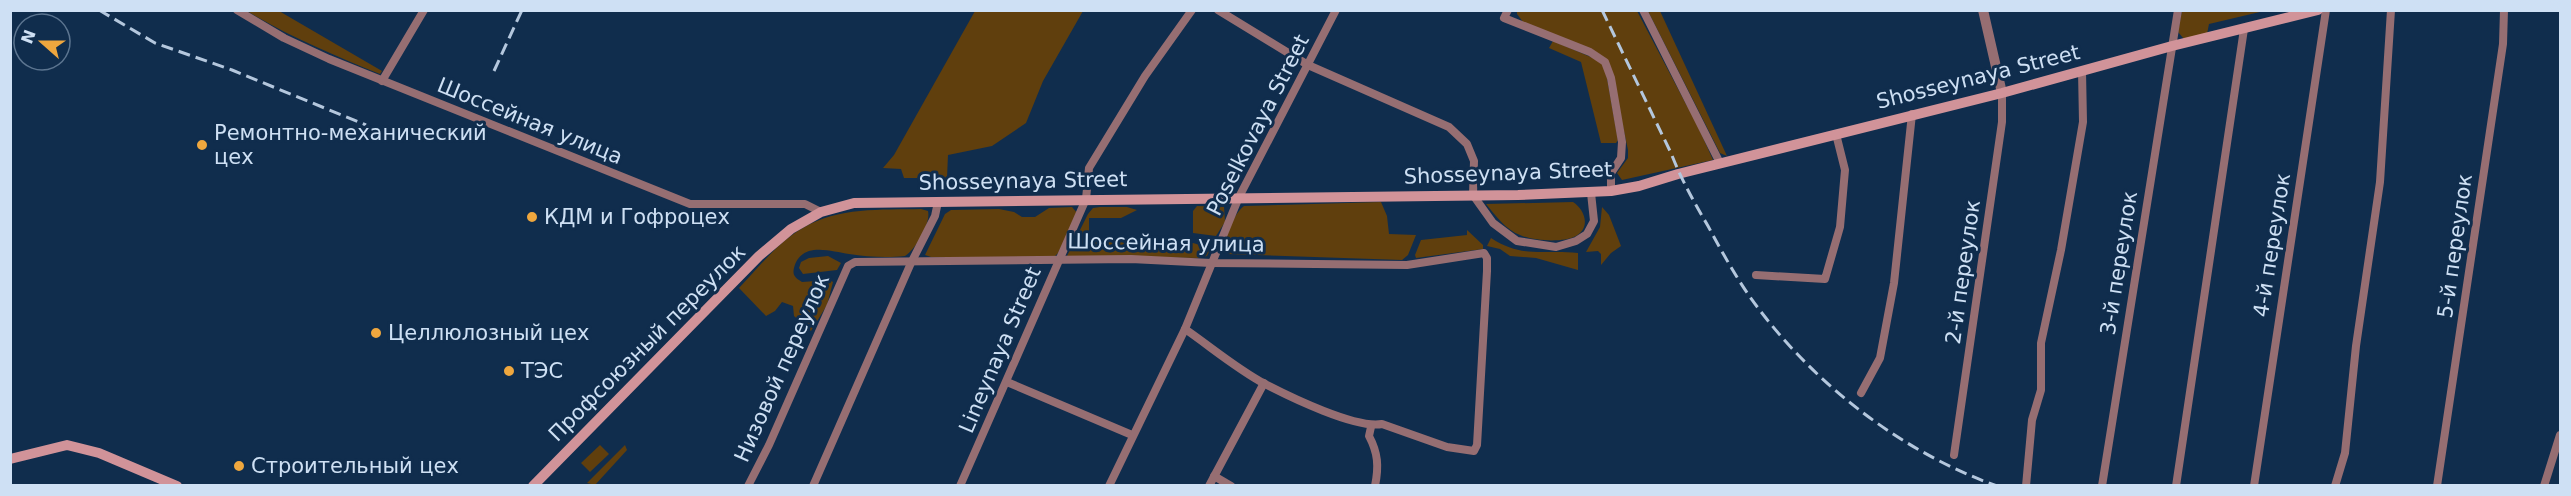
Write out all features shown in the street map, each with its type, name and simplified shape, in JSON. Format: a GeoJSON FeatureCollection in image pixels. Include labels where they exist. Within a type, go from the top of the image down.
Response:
{"type":"FeatureCollection","features":[{"type":"Feature","properties":{"kind":"main road","name":"Shosseynaya Street"},"geometry":{"type":"LineString","coordinates":[[791,229],[821,212],[854,203],[1239,196],[1473,195],[1611,191],[1639,186],[1720,163],[2002,93],[2172,46],[2318,10]]}},
{"type":"Feature","properties":{"kind":"main road","name":"Профсоюзный переулок"},"geometry":{"type":"LineString","coordinates":[[533,486],[759,256],[791,229]]}},
{"type":"Feature","properties":{"kind":"main road"},"geometry":{"type":"LineString","coordinates":[[10,459],[67,445],[99,453],[177,486]]}},
{"type":"Feature","properties":{"kind":"street","name":"Шоссейная улица"},"geometry":{"type":"LineString","coordinates":[[237,10],[284,38],[382,81],[690,204],[805,204],[821,212]]}},
{"type":"Feature","properties":{"kind":"street"},"geometry":{"type":"LineString","coordinates":[[382,81],[424,10]]}},
{"type":"Feature","properties":{"kind":"street","name":"Lineynaya Street"},"geometry":{"type":"LineString","coordinates":[[960,486],[1086,199],[1089,168],[1145,76],[1192,10]]}},
{"type":"Feature","properties":{"kind":"street"},"geometry":{"type":"LineString","coordinates":[[1218,10],[1308,65],[1449,127],[1467,144],[1474,161],[1473,195],[1493,223],[1517,241],[1556,247],[1576,241],[1587,234],[1594,221],[1591,193]]}},
{"type":"Feature","properties":{"kind":"street","name":"Poselkovaya Street"},"geometry":{"type":"LineString","coordinates":[[1109,486],[1185,329],[1239,196],[1336,10]]}},
{"type":"Feature","properties":{"kind":"street"},"geometry":{"type":"LineString","coordinates":[[1508,10],[1504,18],[1590,52],[1605,62],[1611,78],[1622,142],[1621,158],[1611,173],[1611,191]]}},
{"type":"Feature","properties":{"kind":"street"},"geometry":{"type":"LineString","coordinates":[[1643,10],[1720,163]]}},
{"type":"Feature","properties":{"kind":"street"},"geometry":{"type":"LineString","coordinates":[[1983,10],[2002,93]]}},
{"type":"Feature","properties":{"kind":"street","name":"3-й переулок"},"geometry":{"type":"LineString","coordinates":[[2102,486],[2178,10]]}},
{"type":"Feature","properties":{"kind":"street","name":"4-й переулок"},"geometry":{"type":"LineString","coordinates":[[2254,486],[2326,10]]}},
{"type":"Feature","properties":{"kind":"street"},"geometry":{"type":"LineString","coordinates":[[2335,486],[2345,453],[2356,345],[2380,182],[2391,10]]}},
{"type":"Feature","properties":{"kind":"street","name":"5-й переулок"},"geometry":{"type":"LineString","coordinates":[[2438,486],[2503,44],[2504,10]]}},
{"type":"Feature","properties":{"kind":"street"},"geometry":{"type":"LineString","coordinates":[[2176,486],[2244,29]]}},
{"type":"Feature","properties":{"kind":"street"},"geometry":{"type":"LineString","coordinates":[[2026,486],[2032,420],[2041,390],[2041,343],[2061,250],[2083,122],[2082,71]]}},
{"type":"Feature","properties":{"kind":"street","name":"2-й переулок"},"geometry":{"type":"LineString","coordinates":[[1954,455],[2002,122],[2002,93]]}},
{"type":"Feature","properties":{"kind":"street"},"geometry":{"type":"LineString","coordinates":[[1861,393],[1880,358],[1894,283],[1912,114]]}},
{"type":"Feature","properties":{"kind":"street"},"geometry":{"type":"LineString","coordinates":[[1756,275],[1825,279],[1840,227],[1845,170],[1836,134]]}},
{"type":"Feature","properties":{"kind":"street"},"geometry":{"type":"LineString","coordinates":[[813,486],[911,263],[935,216],[938,202]]}},
{"type":"Feature","properties":{"kind":"street","name":"Шоссейная улица"},"geometry":{"type":"LineString","coordinates":[[848,266],[855,262],[1131,259],[1210,263],[1407,265],[1484,253],[1487,258],[1487,271],[1477,445],[1474,451],[1447,447],[1382,424],[1371,426]]}},
{"type":"Feature","properties":{"kind":"street","name":"Низовой переулок"},"geometry":{"type":"LineString","coordinates":[[748,486],[769,445],[848,266]]}},
{"type":"Feature","properties":{"kind":"street"},"geometry":{"type":"LineString","coordinates":[[1185,329],[1264,383],[1333,414],[1371,426],[1369,436],[1376,449],[1379,469],[1375,486]]}},
{"type":"Feature","properties":{"kind":"street"},"geometry":{"type":"LineString","coordinates":[[1007,382],[1132,435]]}},
{"type":"Feature","properties":{"kind":"street"},"geometry":{"type":"LineString","coordinates":[[1209,486],[1264,383]]}},
{"type":"Feature","properties":{"kind":"street"},"geometry":{"type":"LineString","coordinates":[[2544,486],[2560,435]]}},
{"type":"Feature","properties":{"kind":"street"},"geometry":{"type":"LineString","coordinates":[[1214,476],[1231,486]]}},
{"type":"Feature","properties":{"kind":"shaded area"},"geometry":{"type":"Polygon","coordinates":[[[1517,10],[1637,11],[1691,111],[1713,160],[1622,180],[1617,173],[1628,158],[1628,150],[1610,66],[1523,22],[1517,10]]]}},
{"type":"Feature","properties":{"kind":"shaded area"},"geometry":{"type":"Polygon","coordinates":[[[247,11],[279,11],[382,71],[380,74],[329,53],[247,11]]]}},
{"type":"Feature","properties":{"kind":"shaded area"},"geometry":{"type":"Polygon","coordinates":[[[975,11],[1083,11],[1043,81],[1026,123],[992,146],[948,155],[947,178],[904,178],[901,169],[883,168],[894,155],[975,11]]]}},
{"type":"Feature","properties":{"kind":"shaded area"},"geometry":{"type":"Polygon","coordinates":[[[1648,11],[1660,11],[1727,156],[1720,153],[1648,11]]]}},
{"type":"Feature","properties":{"kind":"shaded area"},"geometry":{"type":"Polygon","coordinates":[[[2182,11],[2264,11],[2209,24],[2207,34],[2184,39],[2178,32],[2182,11]]]}},
{"type":"Feature","properties":{"kind":"shaded area"},"geometry":{"type":"Polygon","coordinates":[[[1553,41],[1600,61],[1605,67],[1618,140],[1616,143],[1601,143],[1581,62],[1549,48],[1553,41]]]}},
{"type":"Feature","properties":{"kind":"shaded area"},"geometry":{"type":"Polygon","coordinates":[[[1381,202],[1387,216],[1389,234],[1416,235],[1408,255],[1402,260],[1227,254],[1224,251],[1230,226],[1244,206],[1381,202]]]}},
{"type":"Feature","properties":{"kind":"shaded area"},"geometry":{"type":"Polygon","coordinates":[[[1573,202],[1581,209],[1585,219],[1584,228],[1576,236],[1556,240],[1532,239],[1515,233],[1501,222],[1486,204],[1573,202]]]}},
{"type":"Feature","properties":{"kind":"shaded area"},"geometry":{"type":"Polygon","coordinates":[[[1197,206],[1224,207],[1225,222],[1216,236],[1193,233],[1193,211],[1197,206]]]}},
{"type":"Feature","properties":{"kind":"shaded area"},"geometry":{"type":"Polygon","coordinates":[[[1072,207],[1078,214],[1054,257],[931,257],[925,255],[945,214],[951,210],[999,209],[1014,212],[1022,217],[1035,217],[1049,208],[1072,207]]]}},
{"type":"Feature","properties":{"kind":"shaded area"},"geometry":{"type":"Polygon","coordinates":[[[1127,207],[1137,210],[1121,218],[1089,218],[1089,242],[1193,243],[1207,247],[1209,252],[1207,256],[1198,258],[1067,256],[1088,214],[1093,208],[1127,207]]]}},
{"type":"Feature","properties":{"kind":"shaded area"},"geometry":{"type":"Polygon","coordinates":[[[1602,207],[1609,215],[1621,246],[1611,253],[1601,265],[1601,254],[1598,251],[1586,252],[1600,227],[1602,207]]]}},
{"type":"Feature","properties":{"kind":"shaded area"},"geometry":{"type":"Polygon","coordinates":[[[921,209],[928,211],[925,229],[918,242],[905,256],[856,255],[825,250],[809,251],[803,254],[794,268],[796,278],[802,282],[830,280],[833,282],[827,305],[811,331],[794,316],[793,306],[782,302],[775,311],[766,316],[739,288],[785,240],[816,221],[860,211],[921,209]]]}},
{"type":"Feature","properties":{"kind":"shaded area"},"geometry":{"type":"Polygon","coordinates":[[[1467,230],[1483,245],[1483,249],[1416,258],[1421,240],[1467,235],[1467,230]]]}},
{"type":"Feature","properties":{"kind":"shaded area"},"geometry":{"type":"Polygon","coordinates":[[[1491,238],[1513,249],[1524,251],[1578,253],[1578,270],[1536,258],[1510,256],[1500,249],[1487,246],[1491,238]]]}},
{"type":"Feature","properties":{"kind":"shaded area"},"geometry":{"type":"Polygon","coordinates":[[[828,256],[841,263],[837,270],[803,274],[799,268],[801,262],[809,258],[828,256]]]}},
{"type":"Feature","properties":{"kind":"shaded area"},"geometry":{"type":"Polygon","coordinates":[[[600,445],[609,454],[590,472],[581,463],[600,445]]]}},
{"type":"Feature","properties":{"kind":"shaded area"},"geometry":{"type":"Polygon","coordinates":[[[625,445],[627,450],[595,485],[587,483],[625,445]]]}},
{"type":"Feature","properties":{"kind":"railway"},"geometry":{"type":"LineString","coordinates":[[99,10],[155,43],[232,70],[366,125]]}},
{"type":"Feature","properties":{"kind":"railway"},"geometry":{"type":"LineString","coordinates":[[494,71],[522,10]]}},
{"type":"Feature","properties":{"kind":"railway"},"geometry":{"type":"LineString","coordinates":[[1602,10],[1683,181],[1739,280],[1774,328],[1800,357],[1859,410],[1925,454],[1997,486]]}},
{"type":"Feature","properties":{"kind":"place","name":"Ремонтно-механический цех"},"geometry":{"type":"Point","coordinates":[202,145]}},
{"type":"Feature","properties":{"kind":"place","name":"КДМ и Гофроцех"},"geometry":{"type":"Point","coordinates":[532,217]}},
{"type":"Feature","properties":{"kind":"place","name":"Целлюлозный цех"},"geometry":{"type":"Point","coordinates":[376,333]}},
{"type":"Feature","properties":{"kind":"place","name":"ТЭС"},"geometry":{"type":"Point","coordinates":[509,371]}},
{"type":"Feature","properties":{"kind":"place","name":"Строительный цех"},"geometry":{"type":"Point","coordinates":[239,466]}}]}
